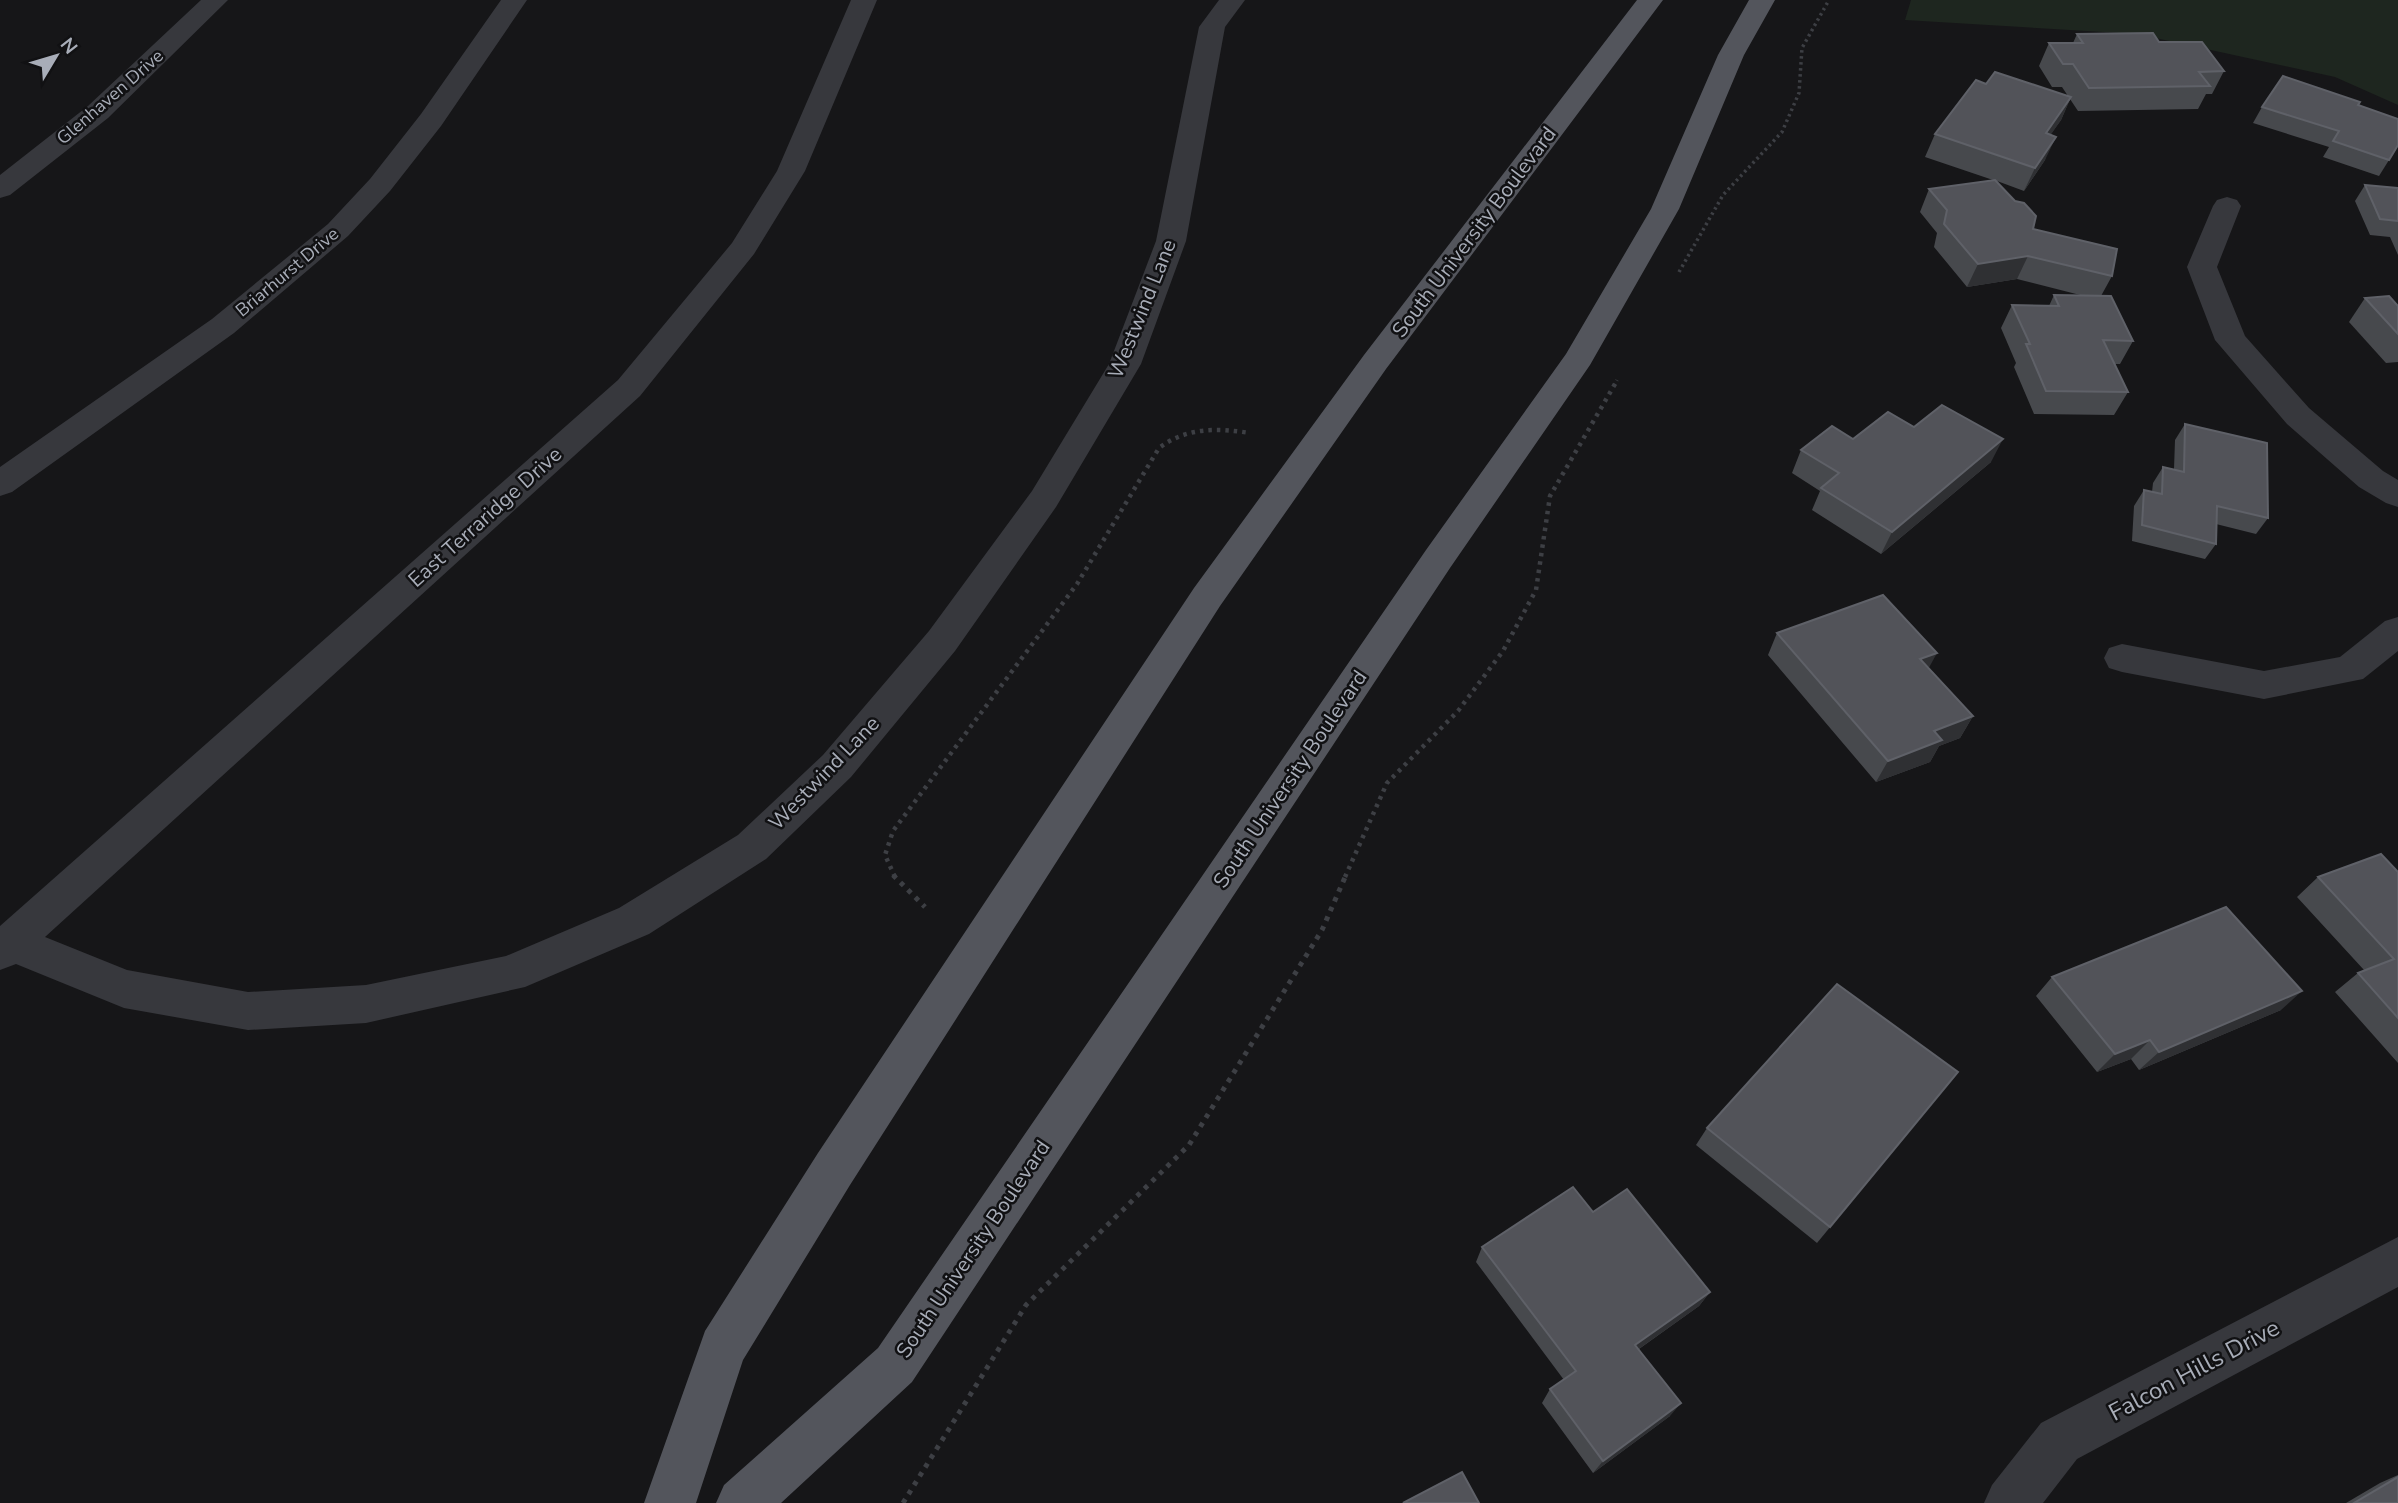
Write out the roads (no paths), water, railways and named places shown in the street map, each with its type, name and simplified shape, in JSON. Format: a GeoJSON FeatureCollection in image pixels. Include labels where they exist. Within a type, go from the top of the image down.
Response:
{"type":"FeatureCollection","features":[{"type":"Feature","properties":{"kind":"main road","name":"South University Boulevard"},"geometry":{"type":"LineString","coordinates":[[670,1503],[722,1348],[834,1169],[1100,761],[1207,597],[1375,362],[1650,0]]}},
{"type":"Feature","properties":{"kind":"main road","name":"South University Boulevard"},"geometry":{"type":"LineString","coordinates":[[742,1503],[895,1365],[1438,559],[1579,358],[1665,208],[1731,55],[1762,0]]}},
{"type":"Feature","properties":{"kind":"street","name":"Glenhaven Drive"},"geometry":{"type":"LineString","coordinates":[[0,188],[98,113],[215,0]]}},
{"type":"Feature","properties":{"kind":"street","name":"Briarhurst Drive"},"geometry":{"type":"LineString","coordinates":[[0,484],[222,326],[338,230],[380,185],[430,120],[514,0]]}},
{"type":"Feature","properties":{"kind":"street","name":"East Terraridge Drive"},"geometry":{"type":"LineString","coordinates":[[5,947],[629,388],[744,248],[778,193],[791,171],[864,0]]}},
{"type":"Feature","properties":{"kind":"street","name":"Westwind Lane"},"geometry":{"type":"LineString","coordinates":[[5,947],[124,989],[248,1012],[366,1004],[510,975],[634,921],[752,847],[837,766],[942,641],[1044,499],[1125,364],[1171,241],[1212,27],[1232,0]]}},
{"type":"Feature","properties":{"kind":"street"},"geometry":{"type":"LineString","coordinates":[[2227,206],[2202,267],[2231,340],[2298,416],[2371,479],[2398,495]]}},
{"type":"Feature","properties":{"kind":"street"},"geometry":{"type":"LineString","coordinates":[[2122,658],[2264,684],[2350,669],[2398,631]]}},
{"type":"Feature","properties":{"kind":"street","name":"Falcon Hills Drive"},"geometry":{"type":"LineString","coordinates":[[2010,1503],[2059,1441],[2398,1261]]}}]}
